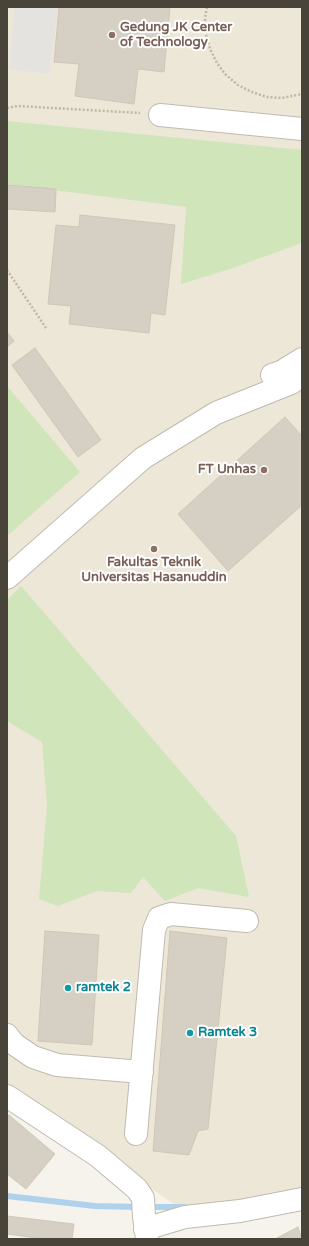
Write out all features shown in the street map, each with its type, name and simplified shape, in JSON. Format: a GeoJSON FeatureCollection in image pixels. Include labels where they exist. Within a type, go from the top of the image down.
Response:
{"type":"FeatureCollection","features":[{"type":"Feature","properties":{"kind":"street"},"geometry":{"type":"LineString","coordinates":[[160,114],[302,129]]}},
{"type":"Feature","properties":{"kind":"street"},"geometry":{"type":"LineString","coordinates":[[7,559],[74,506],[110,471],[144,444],[226,394],[282,372],[302,359]]}},
{"type":"Feature","properties":{"kind":"street"},"geometry":{"type":"LineString","coordinates":[[7,578],[143,458],[216,413],[291,383],[302,376]]}},
{"type":"Feature","properties":{"kind":"street"},"geometry":{"type":"LineString","coordinates":[[136,1134],[154,930],[159,918],[171,914],[247,920]]}},
{"type":"Feature","properties":{"kind":"street"},"geometry":{"type":"LineString","coordinates":[[7,1035],[14,1044],[33,1057],[57,1065],[142,1072]]}},
{"type":"Feature","properties":{"kind":"street"},"geometry":{"type":"LineString","coordinates":[[7,1096],[98,1156],[131,1182],[141,1193],[145,1221],[240,1211],[302,1199]]}},
{"type":"Feature","properties":{"kind":"path"},"geometry":{"type":"LineString","coordinates":[[207,7],[206,34],[210,49],[216,63],[225,74],[238,85],[266,97],[282,98],[302,94]]}},
{"type":"Feature","properties":{"kind":"path"},"geometry":{"type":"LineString","coordinates":[[7,108],[18,106],[160,114]]}},
{"type":"Feature","properties":{"kind":"path"},"geometry":{"type":"LineString","coordinates":[[7,270],[46,328]]}},
{"type":"Feature","properties":{"kind":"shaded area","name":"Fakultas Teknik Universitas Hasanuddin"},"geometry":{"type":"Polygon","coordinates":[[[7,7],[302,7],[302,1188],[295,1191],[233,1203],[180,1208],[7,1092],[7,7]]]}},
{"type":"Feature","properties":{"kind":"shaded area"},"geometry":{"type":"Polygon","coordinates":[[[15,7],[58,7],[49,74],[9,69],[15,7]]]}},
{"type":"Feature","properties":{"kind":"green space"},"geometry":{"type":"Polygon","coordinates":[[[7,121],[302,150],[302,243],[227,270],[181,284],[186,207],[7,184],[7,121]]]}},
{"type":"Feature","properties":{"kind":"green space"},"geometry":{"type":"Polygon","coordinates":[[[7,386],[80,472],[7,536],[7,386]]]}},
{"type":"Feature","properties":{"kind":"green space"},"geometry":{"type":"Polygon","coordinates":[[[21,586],[236,836],[249,897],[198,888],[165,901],[143,877],[131,893],[97,891],[58,906],[39,899],[47,805],[42,742],[7,721],[7,600],[21,586]]]}},
{"type":"Feature","properties":{"kind":"building","name":"Gedung JK Center of Technology"},"geometry":{"type":"Polygon","coordinates":[[[59,7],[170,7],[164,72],[138,69],[134,104],[75,96],[79,64],[54,62],[59,7]]]}},
{"type":"Feature","properties":{"kind":"building"},"geometry":{"type":"Polygon","coordinates":[[[7,185],[56,189],[55,212],[7,209],[7,185]]]}},
{"type":"Feature","properties":{"kind":"building"},"geometry":{"type":"Polygon","coordinates":[[[80,215],[175,225],[165,315],[151,313],[149,333],[69,324],[71,306],[48,304],[56,225],[79,227],[80,215]]]}},
{"type":"Feature","properties":{"kind":"building"},"geometry":{"type":"Polygon","coordinates":[[[7,332],[14,341],[7,347],[7,332]]]}},
{"type":"Feature","properties":{"kind":"building"},"geometry":{"type":"Polygon","coordinates":[[[35,348],[101,440],[78,457],[12,365],[35,348]]]}},
{"type":"Feature","properties":{"kind":"building","name":"FT Unhas"},"geometry":{"type":"Polygon","coordinates":[[[285,417],[302,436],[302,505],[228,571],[178,514],[285,417]]]}},
{"type":"Feature","properties":{"kind":"building","name":"ramtek 2"},"geometry":{"type":"Polygon","coordinates":[[[45,931],[99,935],[92,1045],[38,1041],[45,931]]]}},
{"type":"Feature","properties":{"kind":"building","name":"Ramtek 3"},"geometry":{"type":"Polygon","coordinates":[[[170,931],[227,938],[208,1129],[198,1131],[189,1155],[153,1151],[170,931]]]}},
{"type":"Feature","properties":{"kind":"building"},"geometry":{"type":"Polygon","coordinates":[[[9,1115],[55,1154],[26,1189],[7,1174],[7,1117],[9,1115]]]}},
{"type":"Feature","properties":{"kind":"building"},"geometry":{"type":"Polygon","coordinates":[[[7,1216],[74,1224],[72,1239],[43,1239],[7,1234],[7,1216]]]}},
{"type":"Feature","properties":{"kind":"building"},"geometry":{"type":"Polygon","coordinates":[[[298,1227],[302,1239],[277,1239],[277,1238],[298,1227]]]}},
{"type":"Feature","properties":{"kind":"waterway"},"geometry":{"type":"LineString","coordinates":[[7,1196],[95,1206],[139,1207]]}},
{"type":"Feature","properties":{"kind":"waterway"},"geometry":{"type":"LineString","coordinates":[[148,1207],[185,1207]]}},
{"type":"Feature","properties":{"kind":"place","name":"Gedung JK Center of Technology"},"geometry":{"type":"Point","coordinates":[112,35]}},
{"type":"Feature","properties":{"kind":"place","name":"FT Unhas"},"geometry":{"type":"Point","coordinates":[264,470]}},
{"type":"Feature","properties":{"kind":"place","name":"Fakultas Teknik Universitas Hasanuddin"},"geometry":{"type":"Point","coordinates":[154,549]}},
{"type":"Feature","properties":{"kind":"place","name":"ramtek 2"},"geometry":{"type":"Point","coordinates":[68,988]}},
{"type":"Feature","properties":{"kind":"place","name":"Ramtek 3"},"geometry":{"type":"Point","coordinates":[190,1033]}}]}
